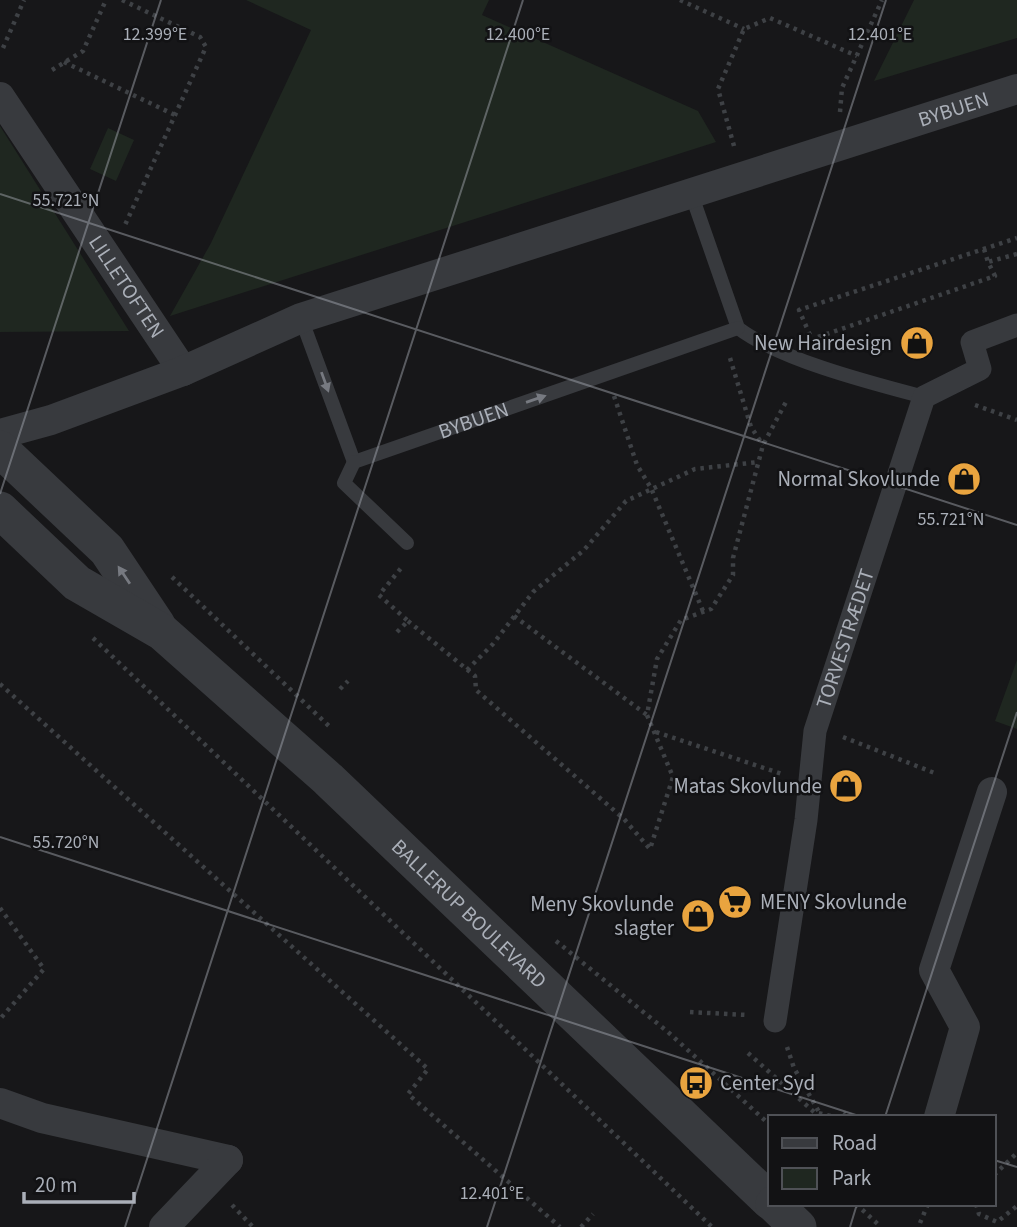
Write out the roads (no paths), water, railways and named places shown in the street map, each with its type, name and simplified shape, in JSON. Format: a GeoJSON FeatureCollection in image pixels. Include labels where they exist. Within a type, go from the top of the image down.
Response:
{"type":"FeatureCollection","features":[{"type":"Feature","properties":{"kind":"street","name":"BYBUEN"},"geometry":{"type":"LineString","coordinates":[[0,434],[51,420],[183,371],[301,318],[1017,89]]}},
{"type":"Feature","properties":{"kind":"street","name":"LILLETOFTEN"},"geometry":{"type":"LineString","coordinates":[[0,97],[183,371]]}},
{"type":"Feature","properties":{"kind":"street"},"geometry":{"type":"LineString","coordinates":[[924,397],[980,369],[972,342],[1017,325]]}},
{"type":"Feature","properties":{"kind":"street","name":"TORVESTRÆDET"},"geometry":{"type":"LineString","coordinates":[[775,1021],[795,900],[815,731],[924,397]]}},
{"type":"Feature","properties":{"kind":"street","name":"BALLERUP BOULEVARD"},"geometry":{"type":"LineString","coordinates":[[0,449],[107,550],[162,632]]}},
{"type":"Feature","properties":{"kind":"street","name":"BALLERUP BOULEVARD"},"geometry":{"type":"LineString","coordinates":[[0,510],[77,583],[162,632],[328,779],[768,1198]]}},
{"type":"Feature","properties":{"kind":"street"},"geometry":{"type":"LineString","coordinates":[[940,1115],[965,1027],[934,970],[992,792]]}},
{"type":"Feature","properties":{"kind":"street"},"geometry":{"type":"LineString","coordinates":[[0,1103],[42,1118],[228,1160],[164,1227]]}},
{"type":"Feature","properties":{"kind":"street","name":"BALLERUP BOULEVARD"},"geometry":{"type":"LineString","coordinates":[[776,1206],[798,1227]]}},
{"type":"Feature","properties":{"kind":"lane"},"geometry":{"type":"LineString","coordinates":[[691,193],[738,328],[768,346],[870,383],[924,397]]}},
{"type":"Feature","properties":{"kind":"lane"},"geometry":{"type":"LineString","coordinates":[[301,318],[354,462],[344,483],[407,543]]}},
{"type":"Feature","properties":{"kind":"lane","name":"BYBUEN"},"geometry":{"type":"LineString","coordinates":[[354,462],[738,328]]}},
{"type":"Feature","properties":{"kind":"place","name":"New Hairdesign"},"geometry":{"type":"Point","coordinates":[917,343]}},
{"type":"Feature","properties":{"kind":"place","name":"Normal Skovlunde"},"geometry":{"type":"Point","coordinates":[964,479]}},
{"type":"Feature","properties":{"kind":"place","name":"Matas Skovlunde"},"geometry":{"type":"Point","coordinates":[846,786]}},
{"type":"Feature","properties":{"kind":"place","name":"MENY Skovlunde"},"geometry":{"type":"Point","coordinates":[735,902]}},
{"type":"Feature","properties":{"kind":"place","name":"Meny Skovlunde slagter"},"geometry":{"type":"Point","coordinates":[698,916]}},
{"type":"Feature","properties":{"kind":"place","name":"Center Syd"},"geometry":{"type":"Point","coordinates":[696,1083]}}]}
